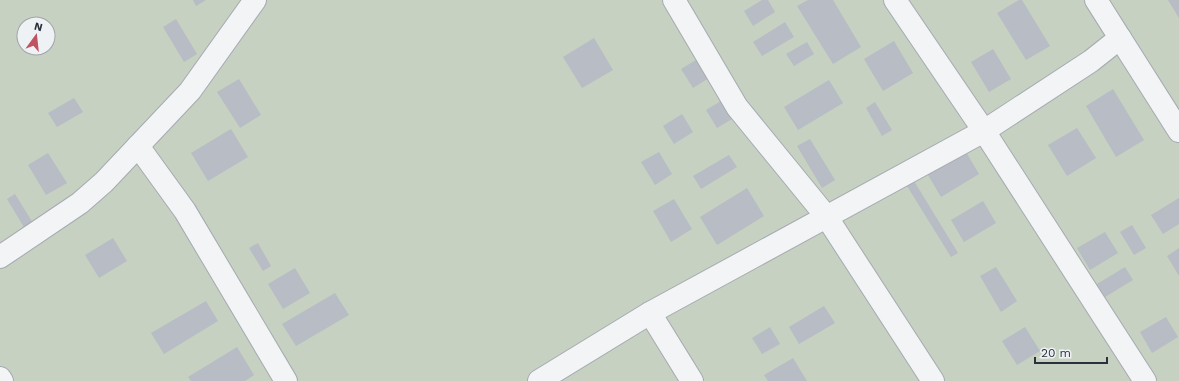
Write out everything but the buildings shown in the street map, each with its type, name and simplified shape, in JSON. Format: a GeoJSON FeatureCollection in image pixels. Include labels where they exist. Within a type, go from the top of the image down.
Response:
{"type":"FeatureCollection","features":[{"type":"Feature","properties":{"kind":"street"},"geometry":{"type":"LineString","coordinates":[[0,257],[80,203],[104,182],[190,91],[255,0]]}},
{"type":"Feature","properties":{"kind":"street"},"geometry":{"type":"LineString","coordinates":[[674,0],[737,107],[826,216],[933,381]]}},
{"type":"Feature","properties":{"kind":"street"},"geometry":{"type":"LineString","coordinates":[[895,0],[984,131],[1145,381]]}},
{"type":"Feature","properties":{"kind":"street"},"geometry":{"type":"LineString","coordinates":[[1096,0],[1179,131]]}},
{"type":"Feature","properties":{"kind":"street"},"geometry":{"type":"LineString","coordinates":[[539,381],[650,313],[984,131],[1091,61],[1120,38]]}},
{"type":"Feature","properties":{"kind":"street"},"geometry":{"type":"LineString","coordinates":[[138,146],[184,211],[286,381]]}},
{"type":"Feature","properties":{"kind":"street"},"geometry":{"type":"LineString","coordinates":[[650,313],[692,381]]}},
{"type":"Feature","properties":{"kind":"green space"},"geometry":{"type":"Polygon","coordinates":[[[0,0],[1179,0],[1179,381],[0,381],[0,0]]]}}]}
